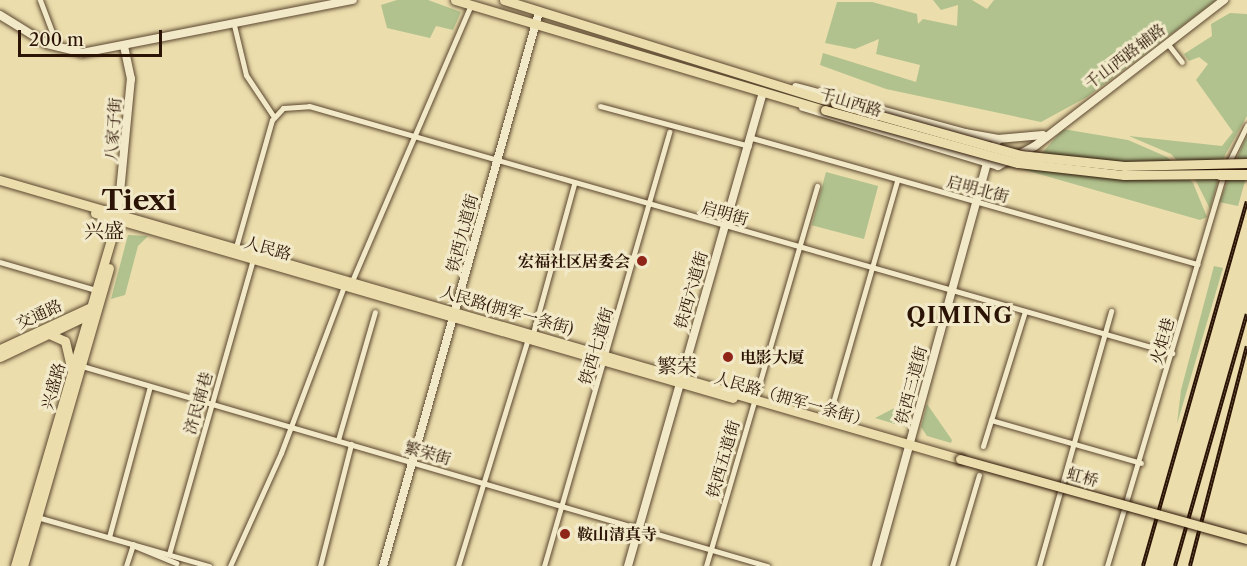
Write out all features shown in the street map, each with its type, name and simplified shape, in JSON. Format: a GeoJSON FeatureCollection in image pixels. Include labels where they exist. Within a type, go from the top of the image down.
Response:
{"type":"FeatureCollection","features":[{"type":"Feature","properties":{"kind":"highway"},"geometry":{"type":"LineString","coordinates":[[1220,175],[1247,173]]}},
{"type":"Feature","properties":{"kind":"main road"},"geometry":{"type":"LineString","coordinates":[[0,15],[58,48],[82,53],[124,47],[353,0]]}},
{"type":"Feature","properties":{"kind":"main road","name":"千山西路"},"geometry":{"type":"LineString","coordinates":[[455,0],[825,110],[1018,163],[1124,175],[1220,175]]}},
{"type":"Feature","properties":{"kind":"main road","name":"千山西路"},"geometry":{"type":"LineString","coordinates":[[504,0],[836,103],[1020,155],[1124,166],[1247,163]]}},
{"type":"Feature","properties":{"kind":"main road","name":"千山西路辅路"},"geometry":{"type":"LineString","coordinates":[[983,177],[1035,146],[1044,135],[1224,0]]}},
{"type":"Feature","properties":{"kind":"main road","name":"铁西九道街"},"geometry":{"type":"LineString","coordinates":[[383,566],[539,12]]}},
{"type":"Feature","properties":{"kind":"main road","name":"八家子街"},"geometry":{"type":"LineString","coordinates":[[120,217],[131,79],[124,47]]}},
{"type":"Feature","properties":{"kind":"main road"},"geometry":{"type":"LineString","coordinates":[[766,81],[998,139],[1044,135]]}},
{"type":"Feature","properties":{"kind":"main road","name":"铁西六道街"},"geometry":{"type":"LineString","coordinates":[[628,566],[763,92]]}},
{"type":"Feature","properties":{"kind":"main road"},"geometry":{"type":"LineString","coordinates":[[775,95],[963,157],[998,166]]}},
{"type":"Feature","properties":{"kind":"main road","name":"铁西三道街"},"geometry":{"type":"LineString","coordinates":[[876,566],[987,163],[998,139]]}},
{"type":"Feature","properties":{"kind":"main road"},"geometry":{"type":"LineString","coordinates":[[963,157],[983,177]]}},
{"type":"Feature","properties":{"kind":"main road","name":"人民路(拥军一条街)"},"geometry":{"type":"LineString","coordinates":[[0,180],[94,207],[120,217],[236,247],[455,315],[828,420],[910,446]]}},
{"type":"Feature","properties":{"kind":"main road","name":"人民路"},"geometry":{"type":"LineString","coordinates":[[0,186],[120,217],[253,259],[348,283]]}},
{"type":"Feature","properties":{"kind":"main road","name":"兴盛路"},"geometry":{"type":"LineString","coordinates":[[23,566],[72,374],[120,217]]}},
{"type":"Feature","properties":{"kind":"main road","name":"兴盛路"},"geometry":{"type":"LineString","coordinates":[[15,566],[34,516],[81,366],[120,217]]}},
{"type":"Feature","properties":{"kind":"main road","name":"交通路"},"geometry":{"type":"LineString","coordinates":[[0,357],[49,334],[90,311]]}},
{"type":"Feature","properties":{"kind":"main road","name":"交通路"},"geometry":{"type":"LineString","coordinates":[[0,348],[90,311]]}},
{"type":"Feature","properties":{"kind":"main road"},"geometry":{"type":"LineString","coordinates":[[49,334],[65,341],[72,374]]}},
{"type":"Feature","properties":{"kind":"main road","name":"人民路（拥军一条街）"},"geometry":{"type":"LineString","coordinates":[[754,401],[910,446]]}},
{"type":"Feature","properties":{"kind":"main road","name":"虹桥"},"geometry":{"type":"LineString","coordinates":[[910,446],[1247,538]]}},
{"type":"Feature","properties":{"kind":"street"},"geometry":{"type":"LineString","coordinates":[[40,0],[58,48]]}},
{"type":"Feature","properties":{"kind":"street"},"geometry":{"type":"LineString","coordinates":[[230,566],[291,426],[348,283],[471,5]]}},
{"type":"Feature","properties":{"kind":"street"},"geometry":{"type":"LineString","coordinates":[[234,25],[246,75],[274,117],[236,247]]}},
{"type":"Feature","properties":{"kind":"street"},"geometry":{"type":"LineString","coordinates":[[1167,43],[1182,62]]}},
{"type":"Feature","properties":{"kind":"street","name":"启明街"},"geometry":{"type":"LineString","coordinates":[[274,117],[283,108],[309,106],[649,206],[1172,353]]}},
{"type":"Feature","properties":{"kind":"street","name":"启明北街"},"geometry":{"type":"LineString","coordinates":[[600,106],[750,142],[1198,264]]}},
{"type":"Feature","properties":{"kind":"street","name":"火炬巷"},"geometry":{"type":"LineString","coordinates":[[1107,566],[1141,463],[1225,170],[1247,125]]}},
{"type":"Feature","properties":{"kind":"street","name":"铁西七道街"},"geometry":{"type":"LineString","coordinates":[[544,566],[669,132]]}},
{"type":"Feature","properties":{"kind":"street"},"geometry":{"type":"LineString","coordinates":[[828,420],[897,181]]}},
{"type":"Feature","properties":{"kind":"street"},"geometry":{"type":"LineString","coordinates":[[458,566],[530,336],[574,184]]}},
{"type":"Feature","properties":{"kind":"street","name":"铁西五道街"},"geometry":{"type":"LineString","coordinates":[[706,566],[817,186]]}},
{"type":"Feature","properties":{"kind":"street","name":"济民南巷"},"geometry":{"type":"LineString","coordinates":[[169,554],[253,259]]}},
{"type":"Feature","properties":{"kind":"street"},"geometry":{"type":"LineString","coordinates":[[0,262],[96,290]]}},
{"type":"Feature","properties":{"kind":"street"},"geometry":{"type":"LineString","coordinates":[[984,446],[1025,311]]}},
{"type":"Feature","properties":{"kind":"street"},"geometry":{"type":"LineString","coordinates":[[1039,566],[1111,311]]}},
{"type":"Feature","properties":{"kind":"street"},"geometry":{"type":"LineString","coordinates":[[338,440],[375,312]]}},
{"type":"Feature","properties":{"kind":"street","name":"繁荣街"},"geometry":{"type":"LineString","coordinates":[[81,366],[767,566]]}},
{"type":"Feature","properties":{"kind":"street"},"geometry":{"type":"LineString","coordinates":[[109,537],[150,386]]}},
{"type":"Feature","properties":{"kind":"street"},"geometry":{"type":"LineString","coordinates":[[991,420],[1141,463]]}},
{"type":"Feature","properties":{"kind":"street"},"geometry":{"type":"LineString","coordinates":[[320,566],[351,444]]}},
{"type":"Feature","properties":{"kind":"street"},"geometry":{"type":"LineString","coordinates":[[952,566],[979,475]]}},
{"type":"Feature","properties":{"kind":"street"},"geometry":{"type":"LineString","coordinates":[[34,516],[209,566]]}},
{"type":"Feature","properties":{"kind":"street"},"geometry":{"type":"LineString","coordinates":[[133,544],[176,563]]}},
{"type":"Feature","properties":{"kind":"street"},"geometry":{"type":"LineString","coordinates":[[126,566],[133,544]]}},
{"type":"Feature","properties":{"kind":"green space"},"geometry":{"type":"Polygon","coordinates":[[[397,0],[428,0],[461,12],[453,30],[436,26],[430,38],[387,28],[381,5],[397,0]]]}},
{"type":"Feature","properties":{"kind":"green space"},"geometry":{"type":"Polygon","coordinates":[[[933,0],[972,0],[987,9],[994,0],[1217,0],[1087,97],[1041,122],[886,89],[820,65],[823,53],[916,82],[920,65],[876,54],[879,39],[855,49],[825,43],[837,2],[872,2],[917,14],[918,24],[923,19],[957,26],[958,5],[941,10],[933,0]]]}},
{"type":"Feature","properties":{"kind":"green space"},"geometry":{"type":"Polygon","coordinates":[[[1230,13],[1247,14],[1247,116],[1225,155],[1210,209],[1196,181],[1171,154],[1129,136],[1222,146],[1233,132],[1196,80],[1208,64],[1199,57],[1189,61],[1184,54],[1212,36],[1211,24],[1230,13]]]}},
{"type":"Feature","properties":{"kind":"green space"},"geometry":{"type":"Polygon","coordinates":[[[1063,129],[1128,140],[1167,157],[1193,183],[1207,217],[1200,220],[1014,167],[1043,152],[1063,129]]]}},
{"type":"Feature","properties":{"kind":"green space"},"geometry":{"type":"Polygon","coordinates":[[[1247,134],[1247,174],[1238,206],[1219,202],[1247,134]]]}},
{"type":"Feature","properties":{"kind":"green space"},"geometry":{"type":"Polygon","coordinates":[[[826,172],[878,186],[864,239],[812,225],[826,172]]]}},
{"type":"Feature","properties":{"kind":"green space"},"geometry":{"type":"Polygon","coordinates":[[[128,235],[148,236],[138,246],[125,295],[111,299],[128,235]]]}},
{"type":"Feature","properties":{"kind":"green space"},"geometry":{"type":"Polygon","coordinates":[[[1214,266],[1223,268],[1177,424],[1181,390],[1214,266]]]}},
{"type":"Feature","properties":{"kind":"green space"},"geometry":{"type":"Polygon","coordinates":[[[914,398],[905,427],[875,418],[914,398]]]}},
{"type":"Feature","properties":{"kind":"green space"},"geometry":{"type":"Polygon","coordinates":[[[927,404],[952,440],[951,443],[927,436],[921,427],[927,404]]]}},
{"type":"Feature","properties":{"kind":"railway"},"geometry":{"type":"LineString","coordinates":[[1143,566],[1247,202]]}},
{"type":"Feature","properties":{"kind":"railway"},"geometry":{"type":"LineString","coordinates":[[1175,566],[1247,314]]}},
{"type":"Feature","properties":{"kind":"railway"},"geometry":{"type":"LineString","coordinates":[[1190,566],[1247,346]]}},
{"type":"Feature","properties":{"kind":"place","name":"宏福社区居委会"},"geometry":{"type":"Point","coordinates":[642,261]}},
{"type":"Feature","properties":{"kind":"place","name":"电影大厦"},"geometry":{"type":"Point","coordinates":[728,357]}},
{"type":"Feature","properties":{"kind":"place","name":"鞍山清真寺"},"geometry":{"type":"Point","coordinates":[565,534]}},
{"type":"Feature","properties":{"kind":"district","name":"Tiexi"},"geometry":{"type":"Point","coordinates":[139,200]}},
{"type":"Feature","properties":{"kind":"district","name":"兴盛"},"geometry":{"type":"Point","coordinates":[104,231]}},
{"type":"Feature","properties":{"kind":"district","name":"QIMING"},"geometry":{"type":"Point","coordinates":[960,316]}},
{"type":"Feature","properties":{"kind":"district","name":"繁荣"},"geometry":{"type":"Point","coordinates":[677,366]}}]}
